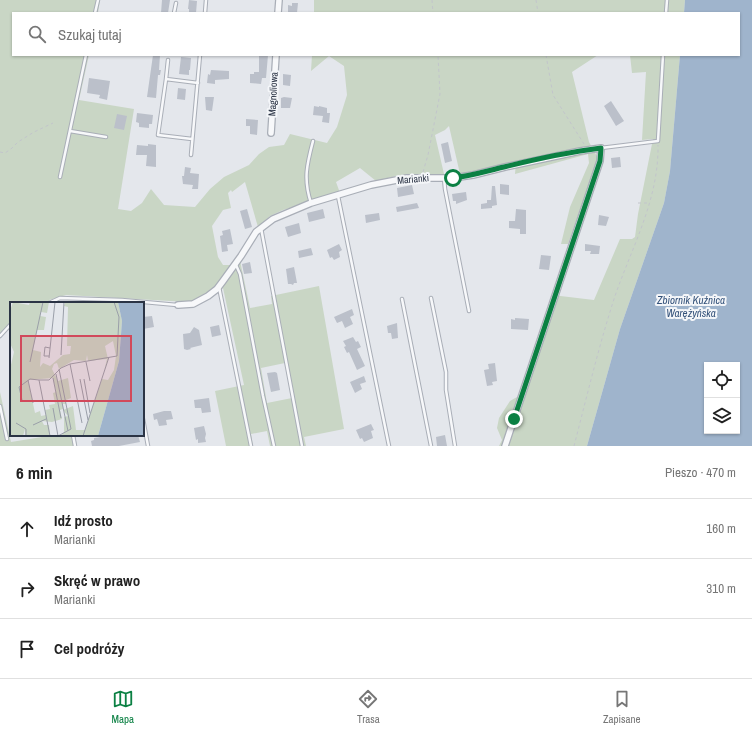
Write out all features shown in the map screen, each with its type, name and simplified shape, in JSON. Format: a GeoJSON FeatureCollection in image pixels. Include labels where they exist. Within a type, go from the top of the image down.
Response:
{"type":"FeatureCollection","features":[{"type":"Feature","properties":{"kind":"street"},"geometry":{"type":"LineString","coordinates":[[278,12],[279,0]]}},
{"type":"Feature","properties":{"kind":"street","name":"Magnoliowa"},"geometry":{"type":"LineString","coordinates":[[271,132],[276,56]]}},
{"type":"Feature","properties":{"kind":"street"},"geometry":{"type":"LineString","coordinates":[[505,446],[600,161],[601,148]]}},
{"type":"Feature","properties":{"kind":"street","name":"Marianki"},"geometry":{"type":"LineString","coordinates":[[178,305],[193,304],[208,296],[218,287],[256,232],[273,218],[311,203],[371,185],[400,179],[421,177],[444,178],[473,175],[505,167],[601,148]]}},
{"type":"Feature","properties":{"kind":"lane"},"geometry":{"type":"LineString","coordinates":[[95,12],[98,0]]}},
{"type":"Feature","properties":{"kind":"lane"},"geometry":{"type":"LineString","coordinates":[[205,12],[206,0]]}},
{"type":"Feature","properties":{"kind":"lane"},"geometry":{"type":"LineString","coordinates":[[666,0],[666,12]]}},
{"type":"Feature","properties":{"kind":"lane"},"geometry":{"type":"LineString","coordinates":[[174,12],[176,3]]}},
{"type":"Feature","properties":{"kind":"lane"},"geometry":{"type":"LineString","coordinates":[[60,177],[86,56]]}},
{"type":"Feature","properties":{"kind":"lane"},"geometry":{"type":"LineString","coordinates":[[191,155],[200,56]]}},
{"type":"Feature","properties":{"kind":"lane"},"geometry":{"type":"LineString","coordinates":[[601,148],[658,141],[663,56]]}},
{"type":"Feature","properties":{"kind":"lane"},"geometry":{"type":"LineString","coordinates":[[168,60],[158,135],[192,139]]}},
{"type":"Feature","properties":{"kind":"lane"},"geometry":{"type":"LineString","coordinates":[[166,79],[198,83]]}},
{"type":"Feature","properties":{"kind":"lane"},"geometry":{"type":"LineString","coordinates":[[70,131],[106,137]]}},
{"type":"Feature","properties":{"kind":"lane"},"geometry":{"type":"LineString","coordinates":[[311,203],[307,190],[305,174],[313,141]]}},
{"type":"Feature","properties":{"kind":"lane"},"geometry":{"type":"LineString","coordinates":[[444,178],[448,208],[469,311]]}},
{"type":"Feature","properties":{"kind":"lane"},"geometry":{"type":"LineString","coordinates":[[337,195],[389,446]]}},
{"type":"Feature","properties":{"kind":"lane"},"geometry":{"type":"LineString","coordinates":[[261,228],[302,446]]}},
{"type":"Feature","properties":{"kind":"lane"},"geometry":{"type":"LineString","coordinates":[[235,264],[240,274],[274,446]]}},
{"type":"Feature","properties":{"kind":"lane"},"geometry":{"type":"LineString","coordinates":[[218,287],[251,446]]}},
{"type":"Feature","properties":{"kind":"lane","name":"Marianki"},"geometry":{"type":"LineString","coordinates":[[51,302],[60,298],[122,302]]}},
{"type":"Feature","properties":{"kind":"lane"},"geometry":{"type":"LineString","coordinates":[[431,298],[446,372],[446,390],[455,446]]}},
{"type":"Feature","properties":{"kind":"lane"},"geometry":{"type":"LineString","coordinates":[[402,299],[431,446]]}},
{"type":"Feature","properties":{"kind":"lane","name":"Marianki"},"geometry":{"type":"LineString","coordinates":[[144,303],[178,305]]}},
{"type":"Feature","properties":{"kind":"lane"},"geometry":{"type":"LineString","coordinates":[[0,336],[10,325]]}},
{"type":"Feature","properties":{"kind":"lane"},"geometry":{"type":"LineString","coordinates":[[0,406],[7,439]]}},
{"type":"Feature","properties":{"kind":"lane"},"geometry":{"type":"LineString","coordinates":[[144,426],[147,446]]}},
{"type":"Feature","properties":{"kind":"lane"},"geometry":{"type":"LineString","coordinates":[[73,436],[75,446]]}},
{"type":"Feature","properties":{"kind":"path"},"geometry":{"type":"LineString","coordinates":[[432,0],[434,12]]}},
{"type":"Feature","properties":{"kind":"path"},"geometry":{"type":"LineString","coordinates":[[536,0],[538,12]]}},
{"type":"Feature","properties":{"kind":"path"},"geometry":{"type":"LineString","coordinates":[[421,177],[428,155],[440,94],[438,56]]}},
{"type":"Feature","properties":{"kind":"path"},"geometry":{"type":"LineString","coordinates":[[546,56],[554,95],[588,150]]}},
{"type":"Feature","properties":{"kind":"path"},"geometry":{"type":"LineString","coordinates":[[0,152],[5,153],[18,142],[53,123]]}},
{"type":"Feature","properties":{"kind":"path"},"geometry":{"type":"LineString","coordinates":[[574,446],[613,304],[650,203],[657,159],[658,141]]}},
{"type":"Feature","properties":{"kind":"path"},"geometry":{"type":"LineString","coordinates":[[638,203],[650,203]]}},
{"type":"Feature","properties":{"kind":"green space"},"geometry":{"type":"Polygon","coordinates":[[[0,0],[100,0],[98,12],[12,12],[12,56],[89,56],[79,100],[134,109],[118,209],[131,211],[142,203],[151,189],[164,205],[195,207],[210,189],[224,177],[249,165],[259,154],[269,147],[284,145],[290,134],[327,143],[337,127],[347,95],[344,66],[329,56],[596,56],[572,72],[589,142],[598,158],[568,244],[561,244],[570,207],[589,163],[588,154],[515,174],[516,162],[460,174],[449,126],[445,130],[435,135],[444,174],[396,176],[376,181],[360,168],[336,182],[340,193],[283,210],[270,216],[258,227],[245,182],[232,192],[231,190],[228,193],[231,208],[223,210],[212,226],[218,257],[223,265],[231,265],[239,256],[250,308],[272,304],[271,296],[319,286],[344,429],[304,437],[306,446],[270,446],[267,431],[251,434],[253,446],[226,446],[215,391],[244,385],[223,288],[204,300],[188,302],[66,295],[49,300],[49,302],[10,302],[10,323],[0,334],[0,0]],[[285,363],[261,368],[267,403],[292,398],[285,363]]]}},
{"type":"Feature","properties":{"kind":"green space"},"geometry":{"type":"Polygon","coordinates":[[[314,0],[685,0],[684,12],[314,12],[314,0]]]}},
{"type":"Feature","properties":{"kind":"green space"},"geometry":{"type":"Polygon","coordinates":[[[312,56],[329,56],[311,71],[312,56]]]}},
{"type":"Feature","properties":{"kind":"green space"},"geometry":{"type":"Polygon","coordinates":[[[630,56],[680,56],[670,171],[664,203],[620,329],[587,446],[499,446],[502,440],[497,428],[499,418],[510,401],[524,393],[543,321],[552,295],[594,300],[620,239],[632,239],[635,237],[638,214],[653,139],[642,140],[646,72],[632,73],[630,56]]]}},
{"type":"Feature","properties":{"kind":"green space"},"geometry":{"type":"Polygon","coordinates":[[[0,392],[11,442],[42,436],[75,436],[77,446],[0,446],[0,392]]]}},
{"type":"Feature","properties":{"kind":"water","name":"Zbiornik Kuźnica Warężyńska"},"geometry":{"type":"Polygon","coordinates":[[[685,0],[752,0],[752,446],[587,446],[620,329],[664,203],[670,171],[680,56],[740,56],[740,12],[684,12],[685,0]]]}},
{"type":"Feature","properties":{"kind":"building"},"geometry":{"type":"Polygon","coordinates":[[[162,0],[170,0],[168,12],[161,12],[162,0]]]}},
{"type":"Feature","properties":{"kind":"building"},"geometry":{"type":"Polygon","coordinates":[[[189,0],[197,1],[196,12],[189,12],[189,0]]]}},
{"type":"Feature","properties":{"kind":"building"},"geometry":{"type":"Polygon","coordinates":[[[292,3],[298,3],[297,12],[288,12],[288,5],[292,6],[292,3]]]}},
{"type":"Feature","properties":{"kind":"building"},"geometry":{"type":"Polygon","coordinates":[[[153,56],[160,56],[159,70],[161,70],[160,75],[158,75],[156,98],[147,97],[153,56]]]}},
{"type":"Feature","properties":{"kind":"building"},"geometry":{"type":"Polygon","coordinates":[[[259,56],[268,56],[266,78],[262,78],[261,84],[250,83],[250,74],[259,72],[259,56]]]}},
{"type":"Feature","properties":{"kind":"building"},"geometry":{"type":"Polygon","coordinates":[[[181,57],[191,58],[189,75],[179,74],[181,57]]]}},
{"type":"Feature","properties":{"kind":"building"},"geometry":{"type":"Polygon","coordinates":[[[211,70],[229,71],[229,79],[215,80],[215,84],[207,83],[208,74],[210,75],[211,70]]]}},
{"type":"Feature","properties":{"kind":"building"},"geometry":{"type":"Polygon","coordinates":[[[283,74],[291,75],[290,86],[283,85],[283,74]]]}},
{"type":"Feature","properties":{"kind":"building"},"geometry":{"type":"Polygon","coordinates":[[[89,78],[110,81],[107,100],[99,98],[100,95],[87,93],[89,78]]]}},
{"type":"Feature","properties":{"kind":"building"},"geometry":{"type":"Polygon","coordinates":[[[178,88],[186,89],[185,100],[177,99],[178,88]]]}},
{"type":"Feature","properties":{"kind":"building"},"geometry":{"type":"Polygon","coordinates":[[[205,97],[214,97],[212,111],[206,110],[205,97]]]}},
{"type":"Feature","properties":{"kind":"building"},"geometry":{"type":"Polygon","coordinates":[[[281,98],[292,98],[290,108],[281,108],[281,98]]]}},
{"type":"Feature","properties":{"kind":"building"},"geometry":{"type":"Polygon","coordinates":[[[611,101],[624,121],[616,126],[604,106],[611,101]]]}},
{"type":"Feature","properties":{"kind":"building"},"geometry":{"type":"Polygon","coordinates":[[[314,106],[327,108],[327,113],[330,113],[329,123],[322,122],[323,116],[313,115],[314,106]]]}},
{"type":"Feature","properties":{"kind":"building"},"geometry":{"type":"Polygon","coordinates":[[[137,113],[153,115],[152,124],[149,124],[149,128],[139,127],[139,123],[136,122],[137,113]]]}},
{"type":"Feature","properties":{"kind":"building"},"geometry":{"type":"Polygon","coordinates":[[[117,114],[127,116],[124,130],[114,128],[117,114]]]}},
{"type":"Feature","properties":{"kind":"building"},"geometry":{"type":"Polygon","coordinates":[[[246,119],[258,120],[257,135],[250,134],[250,126],[246,126],[246,119]]]}},
{"type":"Feature","properties":{"kind":"building"},"geometry":{"type":"Polygon","coordinates":[[[448,142],[452,161],[445,163],[441,144],[448,142]]]}},
{"type":"Feature","properties":{"kind":"building"},"geometry":{"type":"Polygon","coordinates":[[[148,144],[156,145],[156,167],[146,166],[147,155],[136,155],[137,145],[148,146],[148,144]]]}},
{"type":"Feature","properties":{"kind":"building"},"geometry":{"type":"Polygon","coordinates":[[[620,157],[621,167],[612,168],[611,158],[620,157]]]}},
{"type":"Feature","properties":{"kind":"building"},"geometry":{"type":"Polygon","coordinates":[[[185,167],[191,168],[190,173],[199,174],[198,189],[192,189],[193,185],[183,184],[182,176],[184,176],[185,167]]]}},
{"type":"Feature","properties":{"kind":"building"},"geometry":{"type":"Polygon","coordinates":[[[500,184],[509,185],[509,195],[500,194],[500,184]]]}},
{"type":"Feature","properties":{"kind":"building"},"geometry":{"type":"Polygon","coordinates":[[[412,185],[414,194],[398,197],[397,188],[412,185]]]}},
{"type":"Feature","properties":{"kind":"building"},"geometry":{"type":"Polygon","coordinates":[[[492,186],[495,186],[497,205],[492,206],[492,208],[481,209],[481,204],[487,203],[487,200],[491,200],[492,186]]]}},
{"type":"Feature","properties":{"kind":"building"},"geometry":{"type":"Polygon","coordinates":[[[466,192],[467,200],[456,204],[456,201],[453,201],[452,194],[466,192]]]}},
{"type":"Feature","properties":{"kind":"building"},"geometry":{"type":"Polygon","coordinates":[[[417,203],[419,208],[397,212],[396,207],[417,203]]]}},
{"type":"Feature","properties":{"kind":"building"},"geometry":{"type":"Polygon","coordinates":[[[247,209],[252,227],[245,229],[240,211],[247,209]]]}},
{"type":"Feature","properties":{"kind":"building"},"geometry":{"type":"Polygon","coordinates":[[[323,209],[325,218],[309,222],[307,213],[323,209]]]}},
{"type":"Feature","properties":{"kind":"building"},"geometry":{"type":"Polygon","coordinates":[[[516,209],[526,210],[526,234],[520,234],[520,229],[509,228],[509,221],[515,221],[516,209]]]}},
{"type":"Feature","properties":{"kind":"building"},"geometry":{"type":"Polygon","coordinates":[[[379,213],[380,220],[366,223],[365,215],[379,213]]]}},
{"type":"Feature","properties":{"kind":"building"},"geometry":{"type":"Polygon","coordinates":[[[599,215],[609,217],[606,226],[598,225],[599,215]]]}},
{"type":"Feature","properties":{"kind":"building"},"geometry":{"type":"Polygon","coordinates":[[[299,223],[301,233],[288,237],[285,227],[299,223]]]}},
{"type":"Feature","properties":{"kind":"building"},"geometry":{"type":"Polygon","coordinates":[[[230,229],[233,244],[227,245],[228,251],[222,252],[220,236],[223,235],[222,231],[230,229]]]}},
{"type":"Feature","properties":{"kind":"building"},"geometry":{"type":"Polygon","coordinates":[[[339,244],[342,250],[339,252],[340,257],[334,260],[332,257],[330,258],[327,250],[339,244]]]}},
{"type":"Feature","properties":{"kind":"building"},"geometry":{"type":"Polygon","coordinates":[[[585,244],[600,246],[599,254],[590,254],[591,251],[585,251],[585,244]]]}},
{"type":"Feature","properties":{"kind":"building"},"geometry":{"type":"Polygon","coordinates":[[[311,248],[313,255],[299,258],[298,251],[311,248]]]}},
{"type":"Feature","properties":{"kind":"building"},"geometry":{"type":"Polygon","coordinates":[[[541,255],[551,256],[549,270],[539,269],[541,255]]]}},
{"type":"Feature","properties":{"kind":"building"},"geometry":{"type":"Polygon","coordinates":[[[250,262],[252,273],[244,274],[242,264],[250,262]]]}},
{"type":"Feature","properties":{"kind":"building"},"geometry":{"type":"Polygon","coordinates":[[[294,267],[297,283],[294,283],[293,285],[288,284],[286,269],[294,267]]]}},
{"type":"Feature","properties":{"kind":"building"},"geometry":{"type":"Polygon","coordinates":[[[352,309],[354,315],[350,317],[353,324],[345,328],[342,321],[337,323],[334,317],[352,309]]]}},
{"type":"Feature","properties":{"kind":"building"},"geometry":{"type":"Polygon","coordinates":[[[152,316],[154,327],[144,329],[144,317],[152,316]]]}},
{"type":"Feature","properties":{"kind":"building"},"geometry":{"type":"Polygon","coordinates":[[[515,318],[529,319],[528,330],[511,329],[511,319],[515,320],[515,318]]]}},
{"type":"Feature","properties":{"kind":"building"},"geometry":{"type":"Polygon","coordinates":[[[397,323],[398,338],[392,339],[391,333],[388,333],[387,326],[397,323]]]}},
{"type":"Feature","properties":{"kind":"building"},"geometry":{"type":"Polygon","coordinates":[[[219,325],[221,335],[212,337],[210,327],[219,325]]]}},
{"type":"Feature","properties":{"kind":"building"},"geometry":{"type":"Polygon","coordinates":[[[194,327],[199,330],[202,345],[187,350],[184,349],[183,334],[190,333],[194,327]]]}},
{"type":"Feature","properties":{"kind":"building"},"geometry":{"type":"Polygon","coordinates":[[[353,337],[356,342],[358,341],[361,347],[357,349],[365,366],[357,370],[349,352],[347,353],[344,347],[346,346],[343,341],[353,337]]]}},
{"type":"Feature","properties":{"kind":"building"},"geometry":{"type":"Polygon","coordinates":[[[495,363],[497,381],[492,382],[493,385],[487,386],[484,370],[489,369],[488,364],[495,363]]]}},
{"type":"Feature","properties":{"kind":"building"},"geometry":{"type":"Polygon","coordinates":[[[267,373],[277,373],[280,390],[271,392],[267,373]]]}},
{"type":"Feature","properties":{"kind":"building"},"geometry":{"type":"Polygon","coordinates":[[[364,376],[366,382],[360,384],[362,389],[355,393],[350,382],[364,376]]]}},
{"type":"Feature","properties":{"kind":"building"},"geometry":{"type":"Polygon","coordinates":[[[209,398],[211,412],[202,413],[201,408],[195,408],[194,400],[209,398]]]}},
{"type":"Feature","properties":{"kind":"building"},"geometry":{"type":"Polygon","coordinates":[[[171,411],[173,419],[166,420],[167,425],[159,426],[157,419],[154,420],[153,414],[171,411]]]}},
{"type":"Feature","properties":{"kind":"building"},"geometry":{"type":"Polygon","coordinates":[[[371,424],[374,430],[371,431],[373,438],[364,442],[362,438],[360,439],[356,430],[371,424]]]}},
{"type":"Feature","properties":{"kind":"building"},"geometry":{"type":"Polygon","coordinates":[[[204,426],[206,442],[198,443],[194,428],[204,426]]]}},
{"type":"Feature","properties":{"kind":"building"},"geometry":{"type":"Polygon","coordinates":[[[445,435],[447,446],[437,446],[436,437],[445,435]]]}},
{"type":"Feature","properties":{"kind":"building"},"geometry":{"type":"Polygon","coordinates":[[[107,436],[138,436],[140,442],[119,446],[92,446],[91,441],[94,440],[94,438],[107,436]]]}},
{"type":"Feature","properties":{"kind":"route"},"geometry":{"type":"LineString","coordinates":[[453,178],[473,175],[580,151],[601,148],[600,161],[514,419]]}}]}
